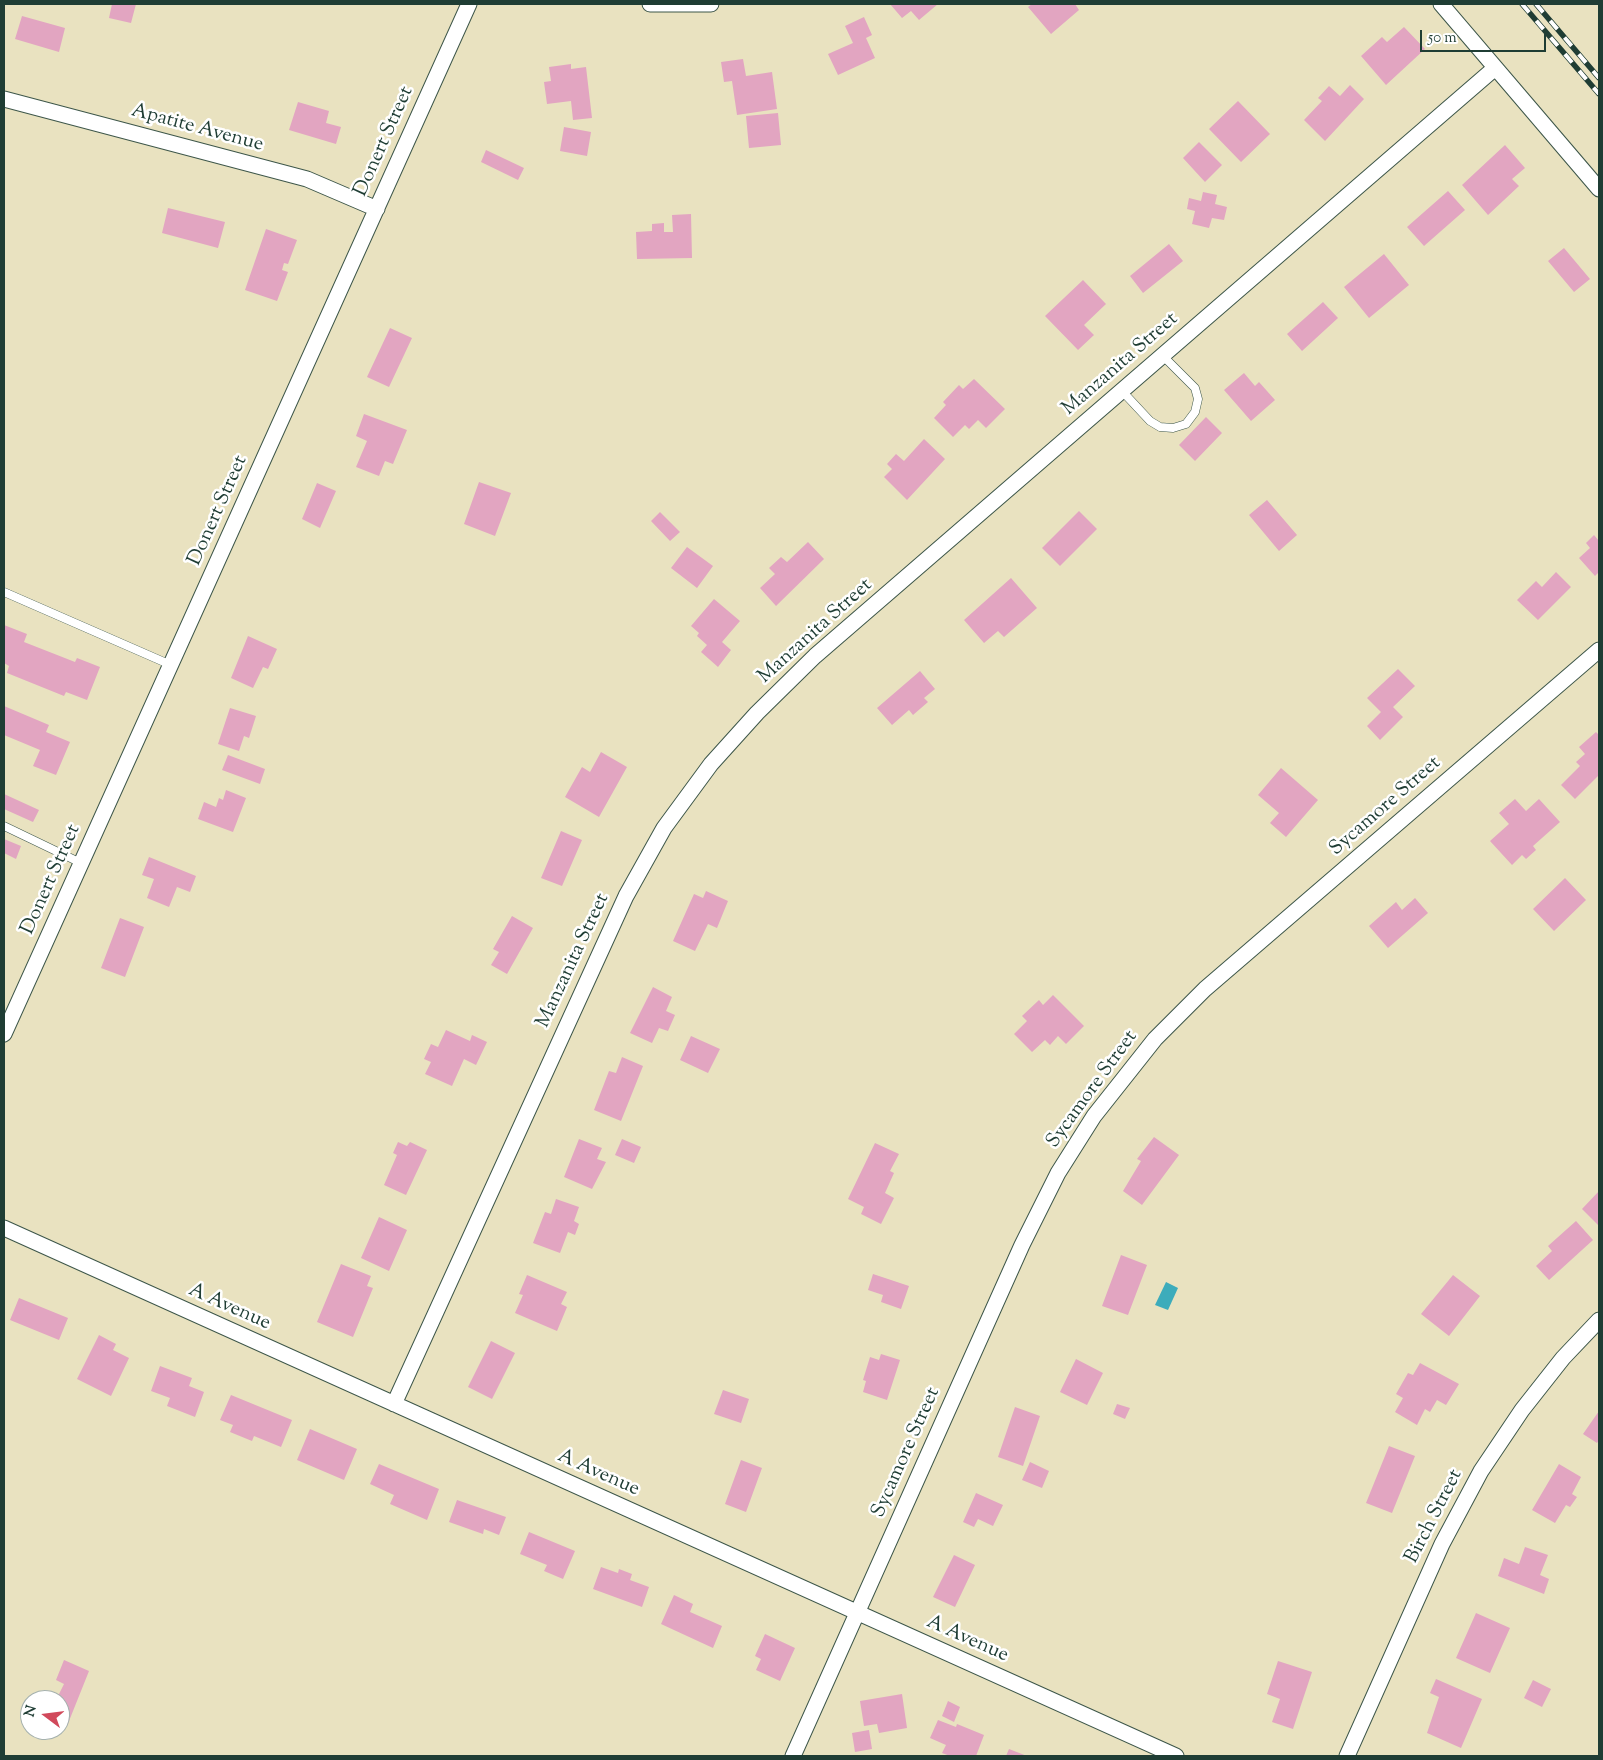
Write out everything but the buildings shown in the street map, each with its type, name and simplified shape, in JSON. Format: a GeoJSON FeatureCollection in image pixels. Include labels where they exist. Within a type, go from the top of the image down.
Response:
{"type":"FeatureCollection","features":[{"type":"Feature","properties":{"kind":"street","name":"Donert Street"},"geometry":{"type":"LineString","coordinates":[[4,1034],[469,4]]}},
{"type":"Feature","properties":{"kind":"street"},"geometry":{"type":"LineString","coordinates":[[650,4],[711,4]]}},
{"type":"Feature","properties":{"kind":"street"},"geometry":{"type":"LineString","coordinates":[[1441,4],[1599,189]]}},
{"type":"Feature","properties":{"kind":"street","name":"Manzanita Street"},"geometry":{"type":"LineString","coordinates":[[394,1404],[622,904],[650,850],[678,806],[733,738],[783,686],[1495,68]]}},
{"type":"Feature","properties":{"kind":"street","name":"Apatite Avenue"},"geometry":{"type":"LineString","coordinates":[[4,99],[307,179],[377,209]]}},
{"type":"Feature","properties":{"kind":"street","name":"Sycamore Street"},"geometry":{"type":"LineString","coordinates":[[793,1756],[1022,1246],[1067,1159],[1114,1089],[1155,1039],[1205,989],[1599,650]]}},
{"type":"Feature","properties":{"kind":"street","name":"A Avenue"},"geometry":{"type":"LineString","coordinates":[[4,1228],[1176,1756]]}},
{"type":"Feature","properties":{"kind":"street","name":"Birch Street"},"geometry":{"type":"LineString","coordinates":[[1347,1756],[1442,1544],[1481,1471],[1501,1439],[1542,1384],[1599,1320]]}},
{"type":"Feature","properties":{"kind":"lane"},"geometry":{"type":"LineString","coordinates":[[1122,391],[1150,421],[1160,427],[1173,428],[1186,424],[1195,412],[1198,398],[1194,388],[1162,356]]}},
{"type":"Feature","properties":{"kind":"lane"},"geometry":{"type":"LineString","coordinates":[[4,592],[171,664]]}},
{"type":"Feature","properties":{"kind":"lane"},"geometry":{"type":"LineString","coordinates":[[4,826],[82,863]]}},
{"type":"Feature","properties":{"kind":"water"},"geometry":{"type":"Polygon","coordinates":[[[1166,1282],[1178,1288],[1168,1310],[1155,1305],[1166,1282]]]}},
{"type":"Feature","properties":{"kind":"railway"},"geometry":{"type":"LineString","coordinates":[[1522,4],[1599,94]]}},
{"type":"Feature","properties":{"kind":"railway"},"geometry":{"type":"LineString","coordinates":[[1536,4],[1599,78]]}}]}
